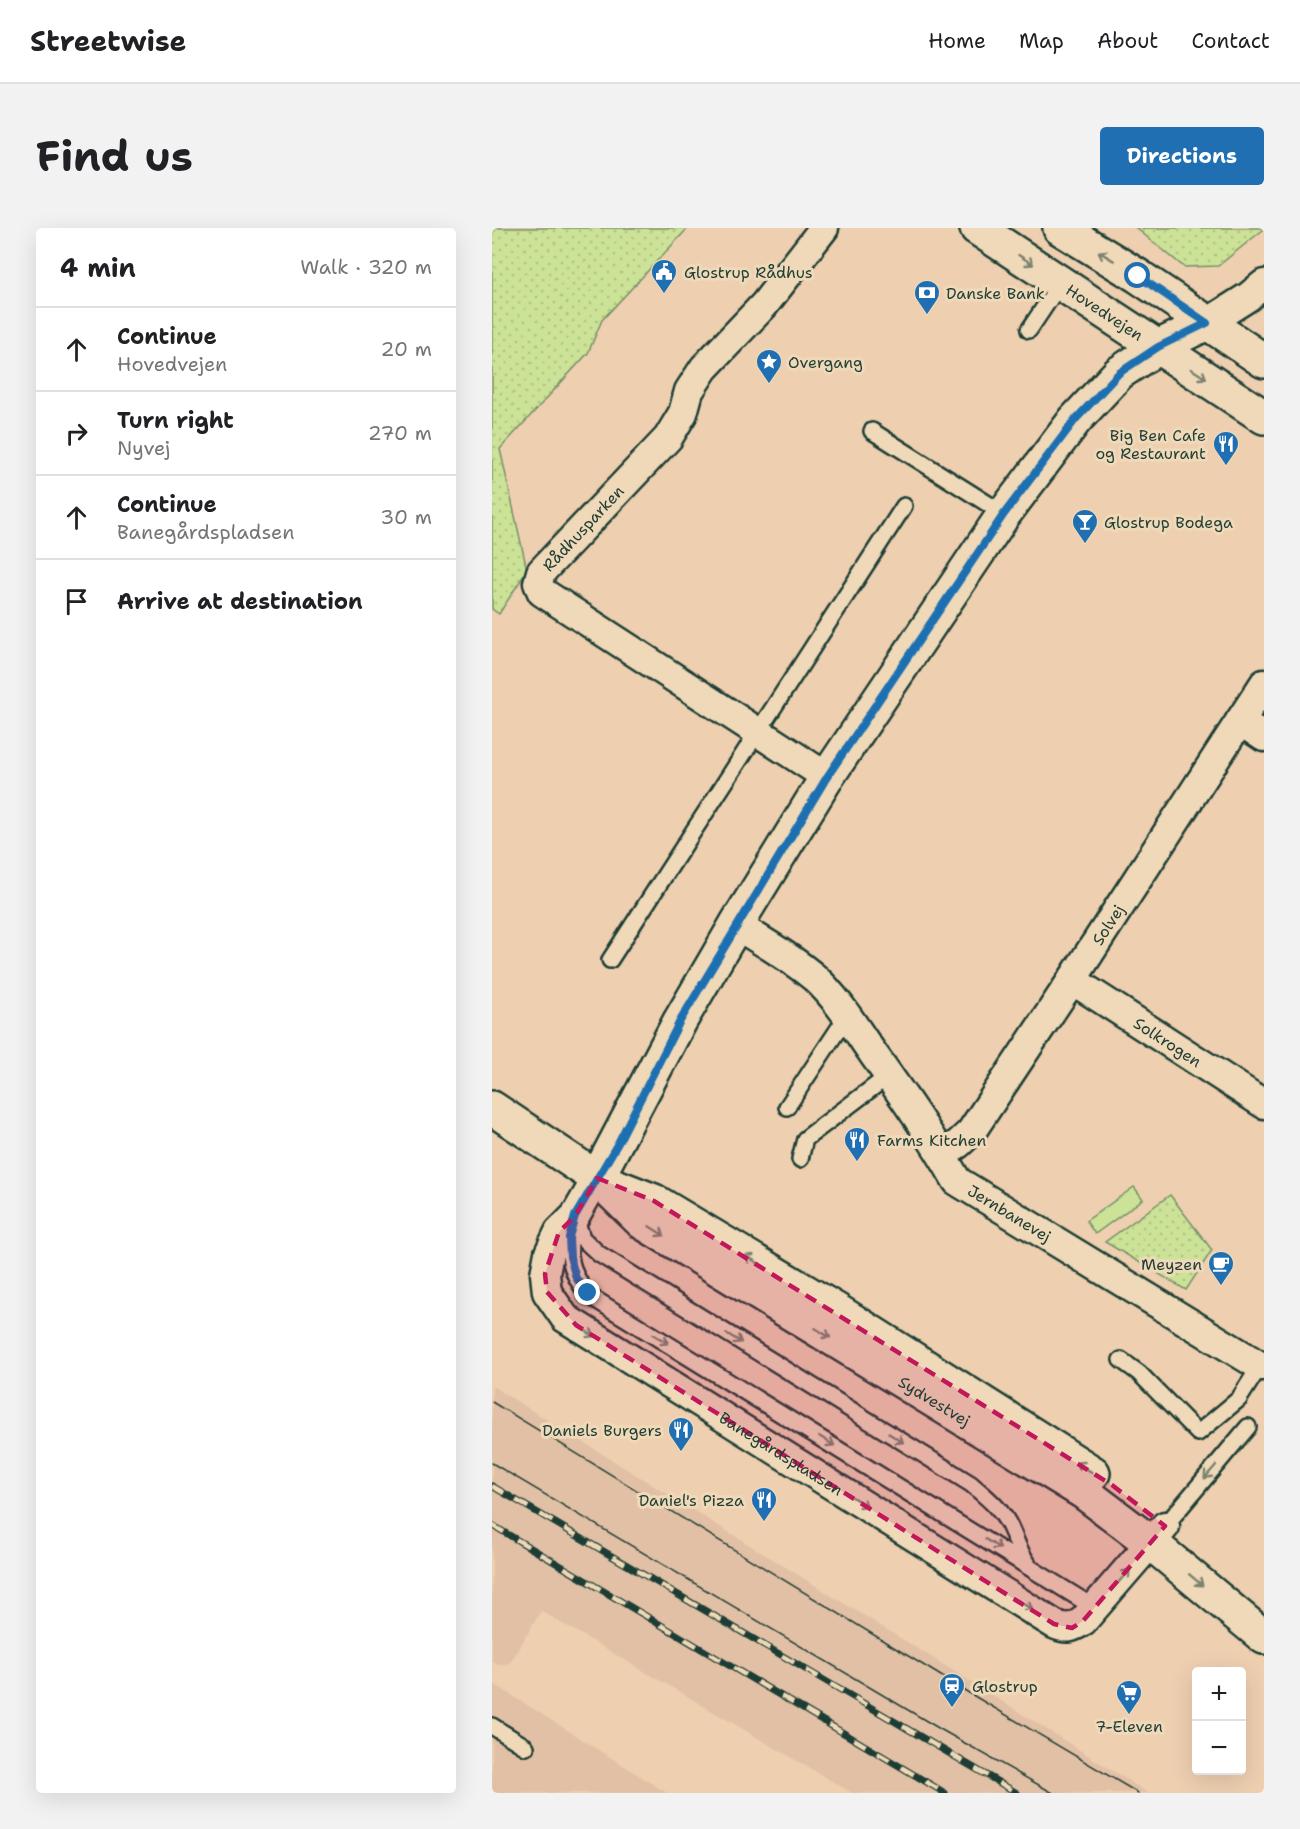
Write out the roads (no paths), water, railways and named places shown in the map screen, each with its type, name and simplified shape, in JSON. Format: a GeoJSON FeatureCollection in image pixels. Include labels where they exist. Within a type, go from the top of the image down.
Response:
{"type":"FeatureCollection","features":[{"type":"Feature","properties":{"kind":"street","name":"Rådhusparken"},"geometry":{"type":"LineString","coordinates":[[824,228],[777,289],[704,368],[689,391],[683,413],[668,438],[541,573],[538,582],[542,592],[827,777]]}},
{"type":"Feature","properties":{"kind":"street","name":"Hovedvejen"},"geometry":{"type":"LineString","coordinates":[[977,228],[1264,417]]}},
{"type":"Feature","properties":{"kind":"street"},"geometry":{"type":"LineString","coordinates":[[1060,228],[1138,276],[1264,361]]}},
{"type":"Feature","properties":{"kind":"street"},"geometry":{"type":"LineString","coordinates":[[597,1178],[680,1021],[827,777],[1004,514],[1039,466],[1094,398],[1119,373],[1158,347],[1207,323],[1264,284]]}},
{"type":"Feature","properties":{"kind":"street","name":"Solvej"},"geometry":{"type":"LineString","coordinates":[[942,1154],[971,1132],[1264,684]]}},
{"type":"Feature","properties":{"kind":"street"},"geometry":{"type":"LineString","coordinates":[[1240,721],[1264,737]]}},
{"type":"Feature","properties":{"kind":"street","name":"Jernbanevej"},"geometry":{"type":"LineString","coordinates":[[736,925],[816,979],[847,1016],[942,1154],[957,1181],[1262,1366]]}},
{"type":"Feature","properties":{"kind":"street","name":"Solkrogen"},"geometry":{"type":"LineString","coordinates":[[1072,980],[1264,1104]]}},
{"type":"Feature","properties":{"kind":"street","name":"Sydvestvej"},"geometry":{"type":"LineString","coordinates":[[492,1108],[597,1178],[654,1202],[836,1310],[1113,1485],[1158,1534],[1264,1637]]}},
{"type":"Feature","properties":{"kind":"street","name":"Banegårdspladsen"},"geometry":{"type":"LineString","coordinates":[[597,1178],[575,1216],[559,1232],[549,1253],[545,1274],[547,1292],[566,1318],[1063,1628],[1072,1628],[1083,1621],[1158,1534]]}},
{"type":"Feature","properties":{"kind":"street","name":"Sydvestvej"},"geometry":{"type":"LineString","coordinates":[[1158,1534],[1264,1610]]}},
{"type":"Feature","properties":{"kind":"lane"},"geometry":{"type":"LineString","coordinates":[[1029,330],[1061,282]]}},
{"type":"Feature","properties":{"kind":"lane"},"geometry":{"type":"LineString","coordinates":[[872,431],[1004,514]]}},
{"type":"Feature","properties":{"kind":"lane"},"geometry":{"type":"LineString","coordinates":[[610,960],[904,506]]}},
{"type":"Feature","properties":{"kind":"lane"},"geometry":{"type":"LineString","coordinates":[[787,1107],[847,1016]]}},
{"type":"Feature","properties":{"kind":"lane"},"geometry":{"type":"LineString","coordinates":[[800,1159],[805,1139],[888,1076]]}},
{"type":"Feature","properties":{"kind":"lane","name":"Banegårdspladsen"},"geometry":{"type":"LineString","coordinates":[[575,1216],[569,1237],[572,1268],[582,1287],[593,1298],[1095,1608]]}},
{"type":"Feature","properties":{"kind":"lane","name":"Banegårdspladsen"},"geometry":{"type":"LineString","coordinates":[[575,1216],[582,1238],[600,1254],[978,1490],[997,1508],[1008,1523],[1022,1555],[1030,1566]]}},
{"type":"Feature","properties":{"kind":"lane"},"geometry":{"type":"LineString","coordinates":[[1121,1360],[1139,1373],[1198,1433],[1239,1399],[1262,1366]]}},
{"type":"Feature","properties":{"kind":"lane"},"geometry":{"type":"LineString","coordinates":[[1158,1534],[1248,1427]]}},
{"type":"Feature","properties":{"kind":"lane"},"geometry":{"type":"LineString","coordinates":[[492,1726],[526,1747]]}},
{"type":"Feature","properties":{"kind":"tram line"},"geometry":{"type":"LineString","coordinates":[[492,1402],[964,1690],[1138,1793]]}},
{"type":"Feature","properties":{"kind":"tram line"},"geometry":{"type":"LineString","coordinates":[[492,1463],[940,1729],[1053,1793]]}},
{"type":"Feature","properties":{"kind":"railway"},"geometry":{"type":"LineString","coordinates":[[492,1486],[1017,1793]]}},
{"type":"Feature","properties":{"kind":"railway"},"geometry":{"type":"LineString","coordinates":[[492,1525],[945,1793]]}},
{"type":"Feature","properties":{"kind":"place","name":"Glostrup Rådhus"},"geometry":{"type":"Point","coordinates":[664,295]}},
{"type":"Feature","properties":{"kind":"place","name":"Danske Bank"},"geometry":{"type":"Point","coordinates":[927,316]}},
{"type":"Feature","properties":{"kind":"place","name":"Overgang"},"geometry":{"type":"Point","coordinates":[769,385]}},
{"type":"Feature","properties":{"kind":"place","name":"Big Ben Cafe og Restaurant"},"geometry":{"type":"Point","coordinates":[1226,467]}},
{"type":"Feature","properties":{"kind":"place","name":"Glostrup Bodega"},"geometry":{"type":"Point","coordinates":[1085,545]}},
{"type":"Feature","properties":{"kind":"place","name":"Farms Kitchen"},"geometry":{"type":"Point","coordinates":[857,1163]}},
{"type":"Feature","properties":{"kind":"place","name":"Meyzen"},"geometry":{"type":"Point","coordinates":[1221,1287]}},
{"type":"Feature","properties":{"kind":"place","name":"Daniels Burgers"},"geometry":{"type":"Point","coordinates":[681,1453]}},
{"type":"Feature","properties":{"kind":"place","name":"Daniel's Pizza"},"geometry":{"type":"Point","coordinates":[764,1523]}},
{"type":"Feature","properties":{"kind":"place","name":"Glostrup"},"geometry":{"type":"Point","coordinates":[952,1709]}},
{"type":"Feature","properties":{"kind":"place","name":"7-Eleven"},"geometry":{"type":"Point","coordinates":[1129,1716]}}]}
